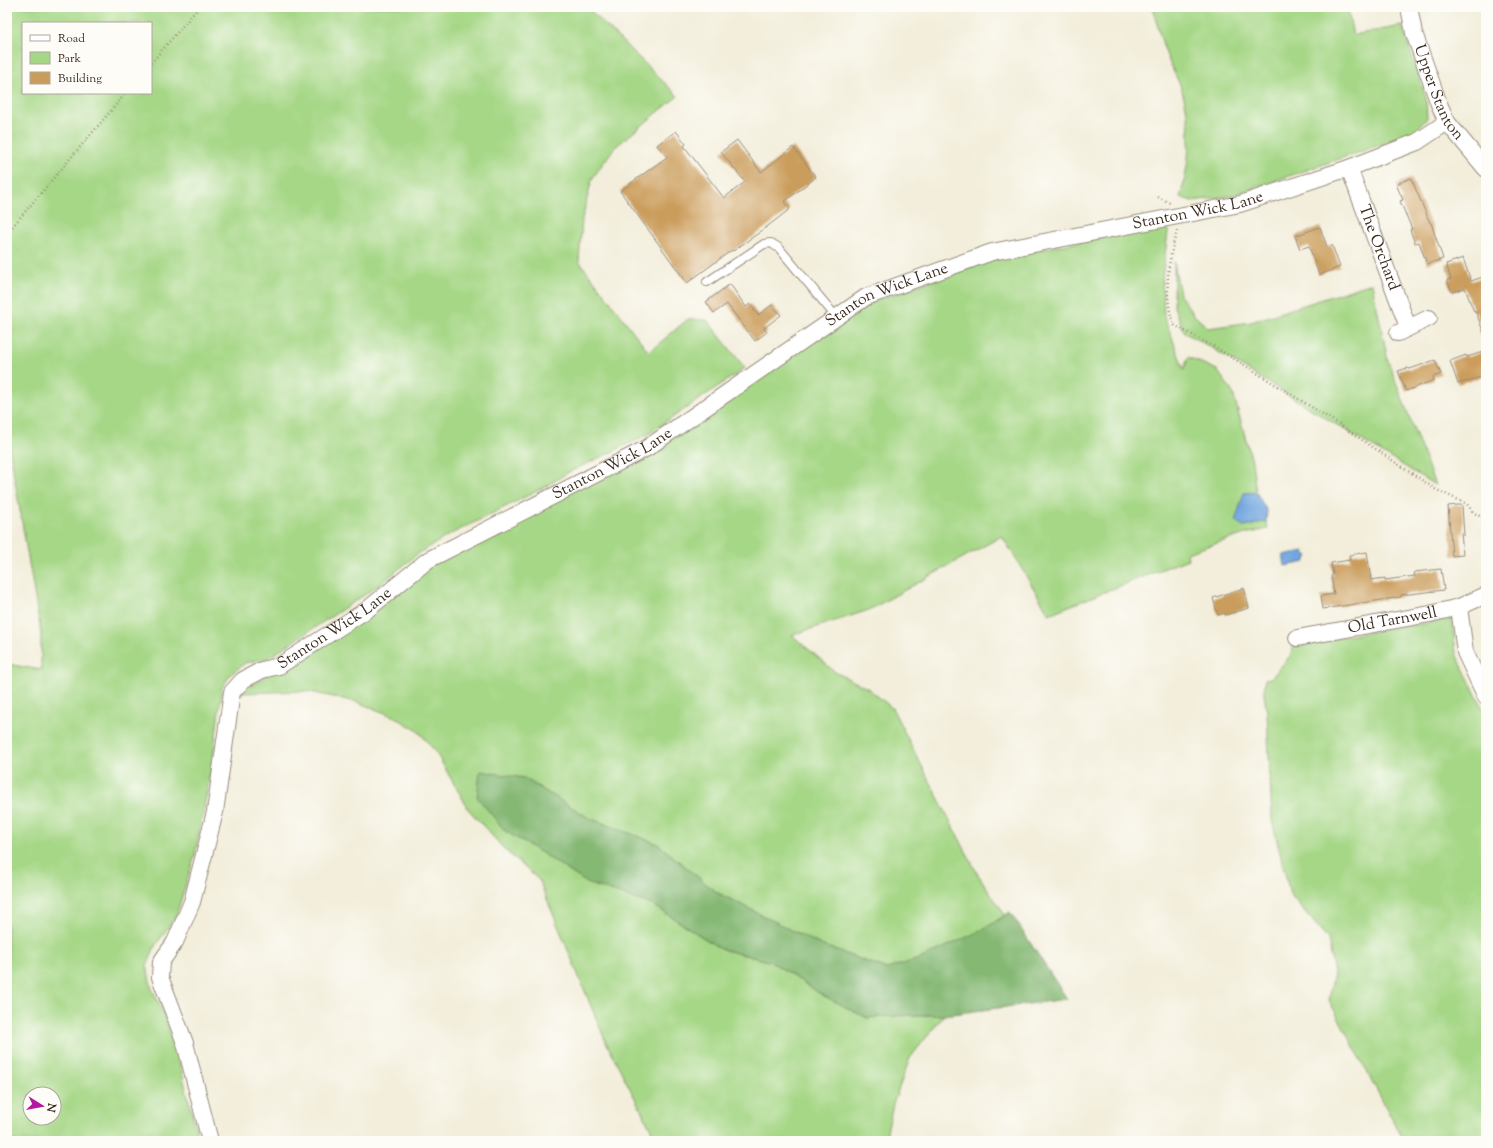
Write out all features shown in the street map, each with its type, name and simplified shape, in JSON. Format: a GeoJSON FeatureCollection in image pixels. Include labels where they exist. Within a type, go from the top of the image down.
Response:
{"type":"FeatureCollection","features":[{"type":"Feature","properties":{"kind":"street","name":"Upper Stanton"},"geometry":{"type":"LineString","coordinates":[[1409,7],[1414,33],[1439,104],[1447,122],[1486,169]]}},
{"type":"Feature","properties":{"kind":"street","name":"Stanton Wick Lane"},"geometry":{"type":"LineString","coordinates":[[210,1141],[185,1043],[160,977],[161,962],[175,942],[192,902],[215,812],[232,692],[243,680],[262,670],[279,666],[368,609],[428,560],[647,448],[866,297],[992,252],[1240,204],[1349,168],[1417,142],[1447,122]]}},
{"type":"Feature","properties":{"kind":"street","name":"The Orchard"},"geometry":{"type":"LineString","coordinates":[[1349,168],[1403,330],[1429,318]]}},
{"type":"Feature","properties":{"kind":"street","name":"Old Tarnwell"},"geometry":{"type":"LineString","coordinates":[[1297,638],[1430,614],[1459,607],[1486,595]]}},
{"type":"Feature","properties":{"kind":"street"},"geometry":{"type":"LineString","coordinates":[[1459,607],[1465,652],[1486,697]]}},
{"type":"Feature","properties":{"kind":"lane"},"geometry":{"type":"LineString","coordinates":[[707,282],[764,244],[771,243],[778,248],[837,318]]}},
{"type":"Feature","properties":{"kind":"path"},"geometry":{"type":"LineString","coordinates":[[152,62],[199,7]]}},
{"type":"Feature","properties":{"kind":"path"},"geometry":{"type":"LineString","coordinates":[[7,233],[125,94]]}},
{"type":"Feature","properties":{"kind":"path"},"geometry":{"type":"LineString","coordinates":[[1183,216],[1174,242],[1168,280],[1170,314],[1174,325],[1214,347],[1325,415],[1435,489],[1467,504],[1473,512],[1486,520]]}},
{"type":"Feature","properties":{"kind":"green space"},"geometry":{"type":"Polygon","coordinates":[[[7,7],[587,7],[678,96],[614,148],[592,179],[582,219],[579,261],[649,352],[688,319],[707,320],[745,368],[647,435],[567,473],[545,487],[451,534],[419,553],[375,588],[268,658],[245,663],[230,675],[222,688],[212,765],[195,855],[176,916],[155,946],[147,965],[151,987],[163,1012],[177,1053],[199,1141],[7,1141],[7,664],[41,670],[41,633],[7,435],[7,7]]]}},
{"type":"Feature","properties":{"kind":"green space"},"geometry":{"type":"Polygon","coordinates":[[[1152,7],[1347,7],[1353,35],[1402,26],[1426,98],[1427,118],[1413,134],[1230,196],[1192,201],[1180,197],[1184,183],[1188,155],[1189,127],[1187,112],[1180,85],[1170,64],[1152,7]]]}},
{"type":"Feature","properties":{"kind":"green space"},"geometry":{"type":"Polygon","coordinates":[[[1169,224],[1162,279],[1164,316],[1184,370],[1188,357],[1217,370],[1233,393],[1252,461],[1256,492],[1244,493],[1245,527],[1266,521],[1268,529],[1245,534],[1187,553],[1188,559],[1049,614],[1002,536],[869,610],[792,635],[835,672],[869,689],[892,708],[977,873],[1005,915],[985,929],[922,958],[887,969],[821,945],[716,892],[658,844],[589,818],[524,778],[505,831],[542,853],[587,883],[653,905],[721,949],[772,962],[822,995],[911,1015],[944,1015],[910,1058],[893,1104],[885,1141],[657,1141],[605,1040],[539,880],[505,850],[469,810],[435,751],[418,731],[395,717],[357,702],[306,691],[240,693],[438,560],[543,507],[874,301],[993,259],[1169,224]]]}},
{"type":"Feature","properties":{"kind":"green space"},"geometry":{"type":"Polygon","coordinates":[[[1174,262],[1180,295],[1195,316],[1208,328],[1251,322],[1372,283],[1388,361],[1435,485],[1185,333],[1174,307],[1174,262]]]}},
{"type":"Feature","properties":{"kind":"green space"},"geometry":{"type":"Polygon","coordinates":[[[1452,619],[1456,654],[1486,715],[1486,1141],[1399,1141],[1400,1134],[1329,1000],[1334,973],[1328,939],[1290,894],[1272,820],[1267,712],[1264,695],[1265,679],[1271,678],[1290,656],[1293,648],[1345,636],[1452,619]]]}},
{"type":"Feature","properties":{"kind":"green space"},"geometry":{"type":"Polygon","coordinates":[[[480,771],[524,778],[589,818],[658,844],[716,892],[821,945],[887,969],[922,958],[984,929],[1010,912],[1067,999],[944,1015],[911,1015],[867,1018],[822,995],[772,962],[721,949],[653,905],[587,883],[542,853],[505,831],[477,797],[480,771]]]}},
{"type":"Feature","properties":{"kind":"water"},"geometry":{"type":"Polygon","coordinates":[[[1256,492],[1267,511],[1266,521],[1245,527],[1235,521],[1244,493],[1256,492]]]}},
{"type":"Feature","properties":{"kind":"water"},"geometry":{"type":"Polygon","coordinates":[[[1304,551],[1304,553],[1308,556],[1306,562],[1285,566],[1283,555],[1304,551]]]}},
{"type":"Feature","properties":{"kind":"building"},"geometry":{"type":"Polygon","coordinates":[[[676,131],[686,144],[684,146],[724,198],[745,182],[721,152],[737,140],[761,172],[793,147],[816,177],[784,202],[790,209],[687,283],[620,191],[667,157],[657,145],[676,131]]]}},
{"type":"Feature","properties":{"kind":"building"},"geometry":{"type":"Polygon","coordinates":[[[1411,178],[1431,223],[1443,259],[1427,264],[1419,242],[1415,243],[1410,230],[1412,229],[1400,201],[1403,200],[1396,184],[1411,178]]]}},
{"type":"Feature","properties":{"kind":"building"},"geometry":{"type":"Polygon","coordinates":[[[1320,227],[1327,247],[1332,245],[1340,267],[1319,275],[1309,246],[1300,249],[1295,236],[1320,227]]]}},
{"type":"Feature","properties":{"kind":"building"},"geometry":{"type":"Polygon","coordinates":[[[1463,258],[1471,281],[1486,276],[1486,334],[1484,334],[1465,288],[1452,292],[1447,280],[1451,279],[1446,264],[1463,258]]]}},
{"type":"Feature","properties":{"kind":"building"},"geometry":{"type":"Polygon","coordinates":[[[730,284],[746,307],[750,304],[758,315],[772,305],[781,315],[764,328],[767,332],[755,341],[727,304],[714,313],[706,302],[730,284]]]}},
{"type":"Feature","properties":{"kind":"building"},"geometry":{"type":"Polygon","coordinates":[[[1486,351],[1486,375],[1458,384],[1450,361],[1466,355],[1467,357],[1486,351]]]}},
{"type":"Feature","properties":{"kind":"building"},"geometry":{"type":"Polygon","coordinates":[[[1435,360],[1441,374],[1433,377],[1434,380],[1406,391],[1398,371],[1408,368],[1410,369],[1435,360]]]}},
{"type":"Feature","properties":{"kind":"building"},"geometry":{"type":"Polygon","coordinates":[[[1462,505],[1464,536],[1461,532],[1463,555],[1452,556],[1448,506],[1462,505]]]}},
{"type":"Feature","properties":{"kind":"building"},"geometry":{"type":"Polygon","coordinates":[[[1367,552],[1371,580],[1385,578],[1385,580],[1415,576],[1414,572],[1441,569],[1444,590],[1401,595],[1401,597],[1323,609],[1321,596],[1334,594],[1331,576],[1333,575],[1331,563],[1350,560],[1349,555],[1367,552]]]}},
{"type":"Feature","properties":{"kind":"building"},"geometry":{"type":"Polygon","coordinates":[[[1244,588],[1249,608],[1225,615],[1225,613],[1218,615],[1213,598],[1244,588]]]}}]}
